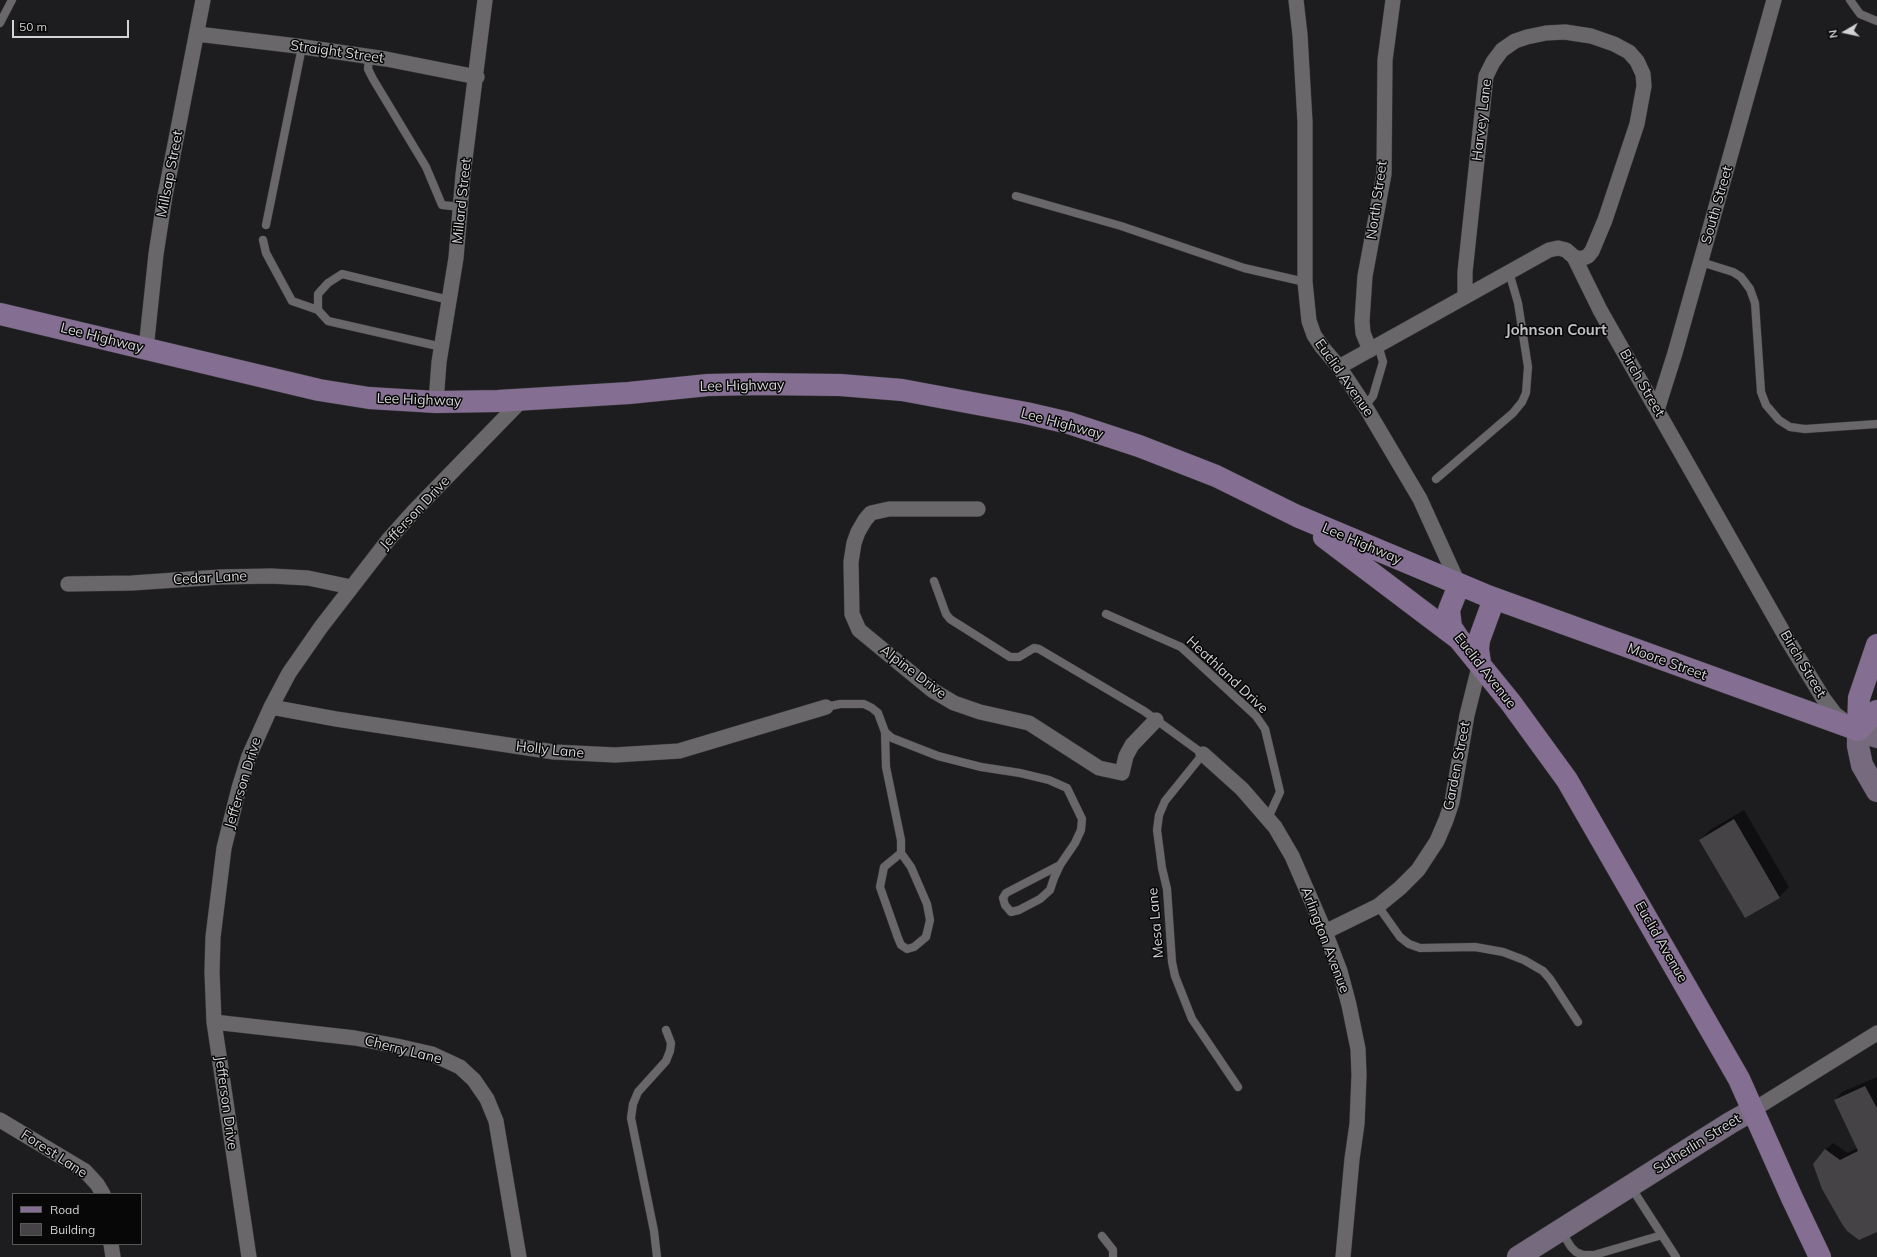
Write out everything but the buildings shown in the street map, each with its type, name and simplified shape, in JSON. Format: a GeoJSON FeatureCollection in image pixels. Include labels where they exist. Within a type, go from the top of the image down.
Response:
{"type":"FeatureCollection","features":[{"type":"Feature","properties":{"kind":"main road","name":"Lee Highway"},"geometry":{"type":"LineString","coordinates":[[0,314],[319,390],[368,398],[436,402],[522,400],[629,393],[708,385],[758,384],[840,386],[902,390],[1026,413],[1069,423],[1139,446],[1216,476],[1297,516],[1458,585]]}},
{"type":"Feature","properties":{"kind":"main road"},"geometry":{"type":"LineString","coordinates":[[1297,516],[1459,639]]}},
{"type":"Feature","properties":{"kind":"main road","name":"Moore Street"},"geometry":{"type":"LineString","coordinates":[[1458,585],[1868,734]]}},
{"type":"Feature","properties":{"kind":"main road","name":"Euclid Avenue"},"geometry":{"type":"LineString","coordinates":[[1458,585],[1449,610],[1451,627],[1459,639],[1480,663],[1567,780],[1691,993],[1739,1079],[1820,1257]]}},
{"type":"Feature","properties":{"kind":"main road"},"geometry":{"type":"LineString","coordinates":[[1480,663],[1478,649],[1479,640],[1494,599]]}},
{"type":"Feature","properties":{"kind":"main road"},"geometry":{"type":"LineString","coordinates":[[1868,734],[1859,698],[1877,645]]}},
{"type":"Feature","properties":{"kind":"main road"},"geometry":{"type":"LineString","coordinates":[[1868,734],[1877,711]]}},
{"type":"Feature","properties":{"kind":"street","name":"Millsap Street"},"geometry":{"type":"LineString","coordinates":[[146,349],[156,254],[165,196],[203,0]]}},
{"type":"Feature","properties":{"kind":"street","name":"Millard Street"},"geometry":{"type":"LineString","coordinates":[[436,402],[442,347],[456,258],[485,0]]}},
{"type":"Feature","properties":{"kind":"street","name":"Euclid Avenue"},"geometry":{"type":"LineString","coordinates":[[1296,0],[1300,35],[1305,122],[1305,282],[1309,321],[1314,335],[1322,347],[1340,367],[1420,499],[1458,585]]}},
{"type":"Feature","properties":{"kind":"street","name":"North Street"},"geometry":{"type":"LineString","coordinates":[[1374,348],[1363,333],[1362,321],[1365,276],[1384,174],[1385,60],[1393,0]]}},
{"type":"Feature","properties":{"kind":"street","name":"South Street"},"geometry":{"type":"LineString","coordinates":[[1657,410],[1701,262],[1774,0]]}},
{"type":"Feature","properties":{"kind":"street","name":"Harvey Lane"},"geometry":{"type":"LineString","coordinates":[[1465,296],[1465,272],[1486,76],[1493,62],[1502,50],[1515,41],[1527,36],[1565,32],[1591,36],[1614,44],[1629,52],[1638,61],[1643,74],[1644,86],[1637,124],[1605,220],[1592,251],[1588,256],[1581,258],[1574,257]]}},
{"type":"Feature","properties":{"kind":"street","name":"Straight Street"},"geometry":{"type":"LineString","coordinates":[[197,34],[302,46],[369,56],[477,77]]}},
{"type":"Feature","properties":{"kind":"street"},"geometry":{"type":"LineString","coordinates":[[1340,367],[1548,250],[1558,248],[1566,250],[1574,257]]}},
{"type":"Feature","properties":{"kind":"street","name":"Birch Street"},"geometry":{"type":"LineString","coordinates":[[1574,257],[1600,310],[1823,698],[1835,714],[1868,734]]}},
{"type":"Feature","properties":{"kind":"street","name":"Jefferson Drive"},"geometry":{"type":"LineString","coordinates":[[249,1257],[214,1022],[212,972],[213,937],[224,848],[238,788],[249,756],[271,707],[289,673],[351,587],[414,511],[522,400]]}},
{"type":"Feature","properties":{"kind":"street","name":"Alpine Drive"},"geometry":{"type":"LineString","coordinates":[[978,509],[889,509],[877,510],[871,513],[858,532],[851,562],[852,614],[860,630],[932,690],[954,703],[980,712],[1029,724],[1099,768],[1122,773],[1126,756],[1132,745],[1156,720]]}},
{"type":"Feature","properties":{"kind":"street","name":"Cedar Lane"},"geometry":{"type":"LineString","coordinates":[[68,584],[132,583],[220,577],[271,576],[308,578],[351,587]]}},
{"type":"Feature","properties":{"kind":"street","name":"Garden Street"},"geometry":{"type":"LineString","coordinates":[[1326,932],[1378,906],[1400,888],[1418,870],[1437,841],[1452,802],[1467,715],[1480,663]]}},
{"type":"Feature","properties":{"kind":"street","name":"Holly Lane"},"geometry":{"type":"LineString","coordinates":[[271,707],[336,719],[554,752],[615,755],[679,751],[826,707]]}},
{"type":"Feature","properties":{"kind":"street"},"geometry":{"type":"LineString","coordinates":[[1868,734],[1858,746],[1862,764],[1877,791]]}},
{"type":"Feature","properties":{"kind":"street","name":"Arlington Avenue"},"geometry":{"type":"LineString","coordinates":[[1203,754],[1242,789],[1275,827],[1292,856],[1326,932],[1340,971],[1358,1049],[1359,1075],[1357,1124],[1352,1159],[1343,1257]]}},
{"type":"Feature","properties":{"kind":"street","name":"Cherry Lane"},"geometry":{"type":"LineString","coordinates":[[214,1022],[355,1038],[432,1054],[460,1067],[474,1080],[487,1099],[496,1120],[519,1257]]}},
{"type":"Feature","properties":{"kind":"street","name":"Sutherlin Street"},"geometry":{"type":"LineString","coordinates":[[1518,1257],[1730,1122],[1753,1110],[1877,1033]]}},
{"type":"Feature","properties":{"kind":"street","name":"Forest Lane"},"geometry":{"type":"LineString","coordinates":[[0,1120],[85,1171],[97,1184],[102,1193]]}},
{"type":"Feature","properties":{"kind":"street"},"geometry":{"type":"LineString","coordinates":[[112,1245],[113,1257]]}},
{"type":"Feature","properties":{"kind":"lane"},"geometry":{"type":"LineString","coordinates":[[0,24],[12,0]]}},
{"type":"Feature","properties":{"kind":"lane"},"geometry":{"type":"LineString","coordinates":[[1850,0],[1860,14],[1877,21]]}},
{"type":"Feature","properties":{"kind":"lane"},"geometry":{"type":"LineString","coordinates":[[266,224],[302,46]]}},
{"type":"Feature","properties":{"kind":"lane"},"geometry":{"type":"LineString","coordinates":[[369,56],[368,69],[426,167],[442,205],[461,207]]}},
{"type":"Feature","properties":{"kind":"lane"},"geometry":{"type":"LineString","coordinates":[[1016,196],[1121,226],[1244,268],[1305,282]]}},
{"type":"Feature","properties":{"kind":"lane"},"geometry":{"type":"LineString","coordinates":[[263,240],[266,252],[292,301],[318,310],[328,321],[442,347]]}},
{"type":"Feature","properties":{"kind":"lane"},"geometry":{"type":"LineString","coordinates":[[1701,262],[1733,272],[1741,277],[1750,289],[1755,303],[1761,392],[1766,405],[1779,420],[1790,427],[1805,430],[1862,424],[1877,424]]}},
{"type":"Feature","properties":{"kind":"lane"},"geometry":{"type":"LineString","coordinates":[[1436,479],[1513,413],[1522,402],[1526,393],[1528,367],[1518,303],[1509,272]]}},
{"type":"Feature","properties":{"kind":"lane"},"geometry":{"type":"LineString","coordinates":[[318,310],[318,294],[328,283],[342,274],[449,300]]}},
{"type":"Feature","properties":{"kind":"lane"},"geometry":{"type":"LineString","coordinates":[[1365,406],[1373,396],[1383,362],[1374,348]]}},
{"type":"Feature","properties":{"kind":"lane"},"geometry":{"type":"LineString","coordinates":[[934,582],[946,614],[950,619],[1010,657],[1019,657],[1034,648],[1039,649],[1144,711],[1203,754]]}},
{"type":"Feature","properties":{"kind":"lane","name":"Heathland Drive"},"geometry":{"type":"LineString","coordinates":[[1106,614],[1181,646],[1256,716],[1265,729],[1280,792],[1268,818]]}},
{"type":"Feature","properties":{"kind":"lane"},"geometry":{"type":"LineString","coordinates":[[826,707],[840,704],[864,704],[878,713],[885,732],[885,757],[901,840],[902,853],[927,904],[930,920],[926,937],[914,947],[907,949],[901,945],[880,886],[884,866],[902,853]]}},
{"type":"Feature","properties":{"kind":"lane"},"geometry":{"type":"LineString","coordinates":[[885,732],[892,738],[938,756],[981,767],[1027,774],[1049,780],[1067,788],[1082,819],[1075,843],[1060,865],[1050,890],[1040,900],[1011,912],[1005,905],[1003,898],[1006,893],[1060,865]]}},
{"type":"Feature","properties":{"kind":"lane","name":"Mesa Lane"},"geometry":{"type":"LineString","coordinates":[[1203,754],[1165,801],[1159,815],[1157,830],[1162,868],[1167,889],[1172,962],[1175,976],[1192,1019],[1238,1087]]}},
{"type":"Feature","properties":{"kind":"lane"},"geometry":{"type":"LineString","coordinates":[[1378,906],[1400,937],[1409,944],[1420,948],[1475,947],[1496,951],[1524,960],[1543,971],[1550,979],[1578,1022]]}},
{"type":"Feature","properties":{"kind":"lane"},"geometry":{"type":"LineString","coordinates":[[657,1257],[654,1230],[631,1118],[633,1104],[638,1092],[666,1061],[670,1051],[671,1043],[666,1030]]}},
{"type":"Feature","properties":{"kind":"lane"},"geometry":{"type":"LineString","coordinates":[[1630,1186],[1676,1257]]}},
{"type":"Feature","properties":{"kind":"lane"},"geometry":{"type":"LineString","coordinates":[[1561,1230],[1576,1252],[1583,1255],[1601,1253],[1662,1235]]}},
{"type":"Feature","properties":{"kind":"lane"},"geometry":{"type":"LineString","coordinates":[[1102,1236],[1113,1250],[1113,1257]]}},
{"type":"Feature","properties":{"kind":"district","name":"Johnson Court"},"geometry":{"type":"Point","coordinates":[1556,330]}}]}
